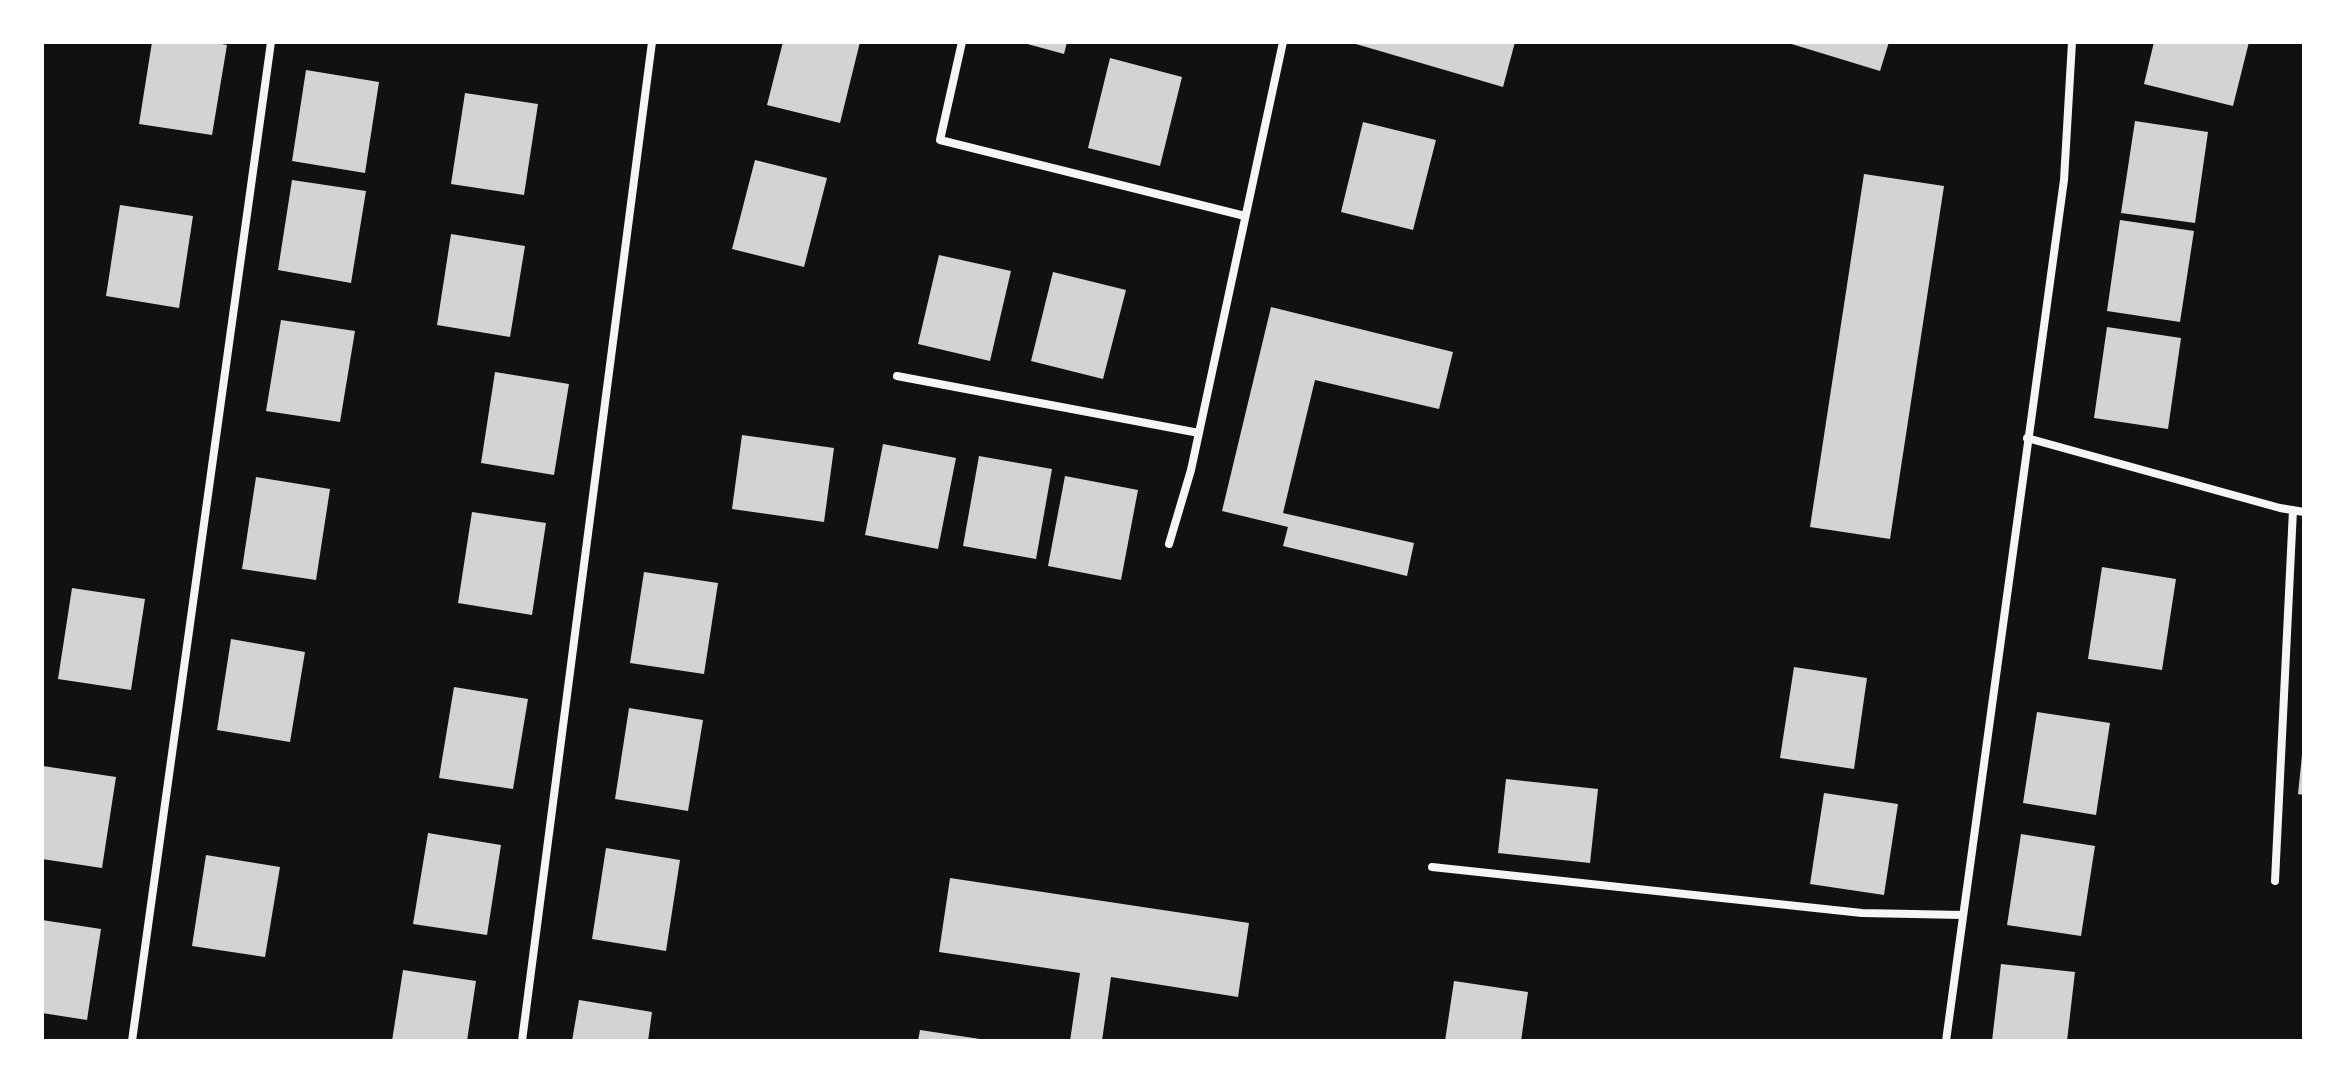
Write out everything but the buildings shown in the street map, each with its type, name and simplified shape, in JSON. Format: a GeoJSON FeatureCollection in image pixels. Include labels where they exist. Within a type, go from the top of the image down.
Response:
{"type":"FeatureCollection","features":[{"type":"Feature","properties":{"kind":"street"},"geometry":{"type":"LineString","coordinates":[[132,1041],[271,42]]}},
{"type":"Feature","properties":{"kind":"street"},"geometry":{"type":"LineString","coordinates":[[522,1041],[652,42]]}},
{"type":"Feature","properties":{"kind":"street"},"geometry":{"type":"LineString","coordinates":[[962,42],[940,140],[1245,216]]}},
{"type":"Feature","properties":{"kind":"street"},"geometry":{"type":"LineString","coordinates":[[1169,544],[1191,470],[1283,42]]}},
{"type":"Feature","properties":{"kind":"street"},"geometry":{"type":"LineString","coordinates":[[1946,1041],[2064,180],[2072,42]]}},
{"type":"Feature","properties":{"kind":"street"},"geometry":{"type":"LineString","coordinates":[[897,376],[1199,433]]}},
{"type":"Feature","properties":{"kind":"street"},"geometry":{"type":"LineString","coordinates":[[2027,438],[2304,512]]}},
{"type":"Feature","properties":{"kind":"street"},"geometry":{"type":"LineString","coordinates":[[2275,881],[2293,510]]}},
{"type":"Feature","properties":{"kind":"street"},"geometry":{"type":"LineString","coordinates":[[1432,867],[1862,913],[1963,915]]}}]}
